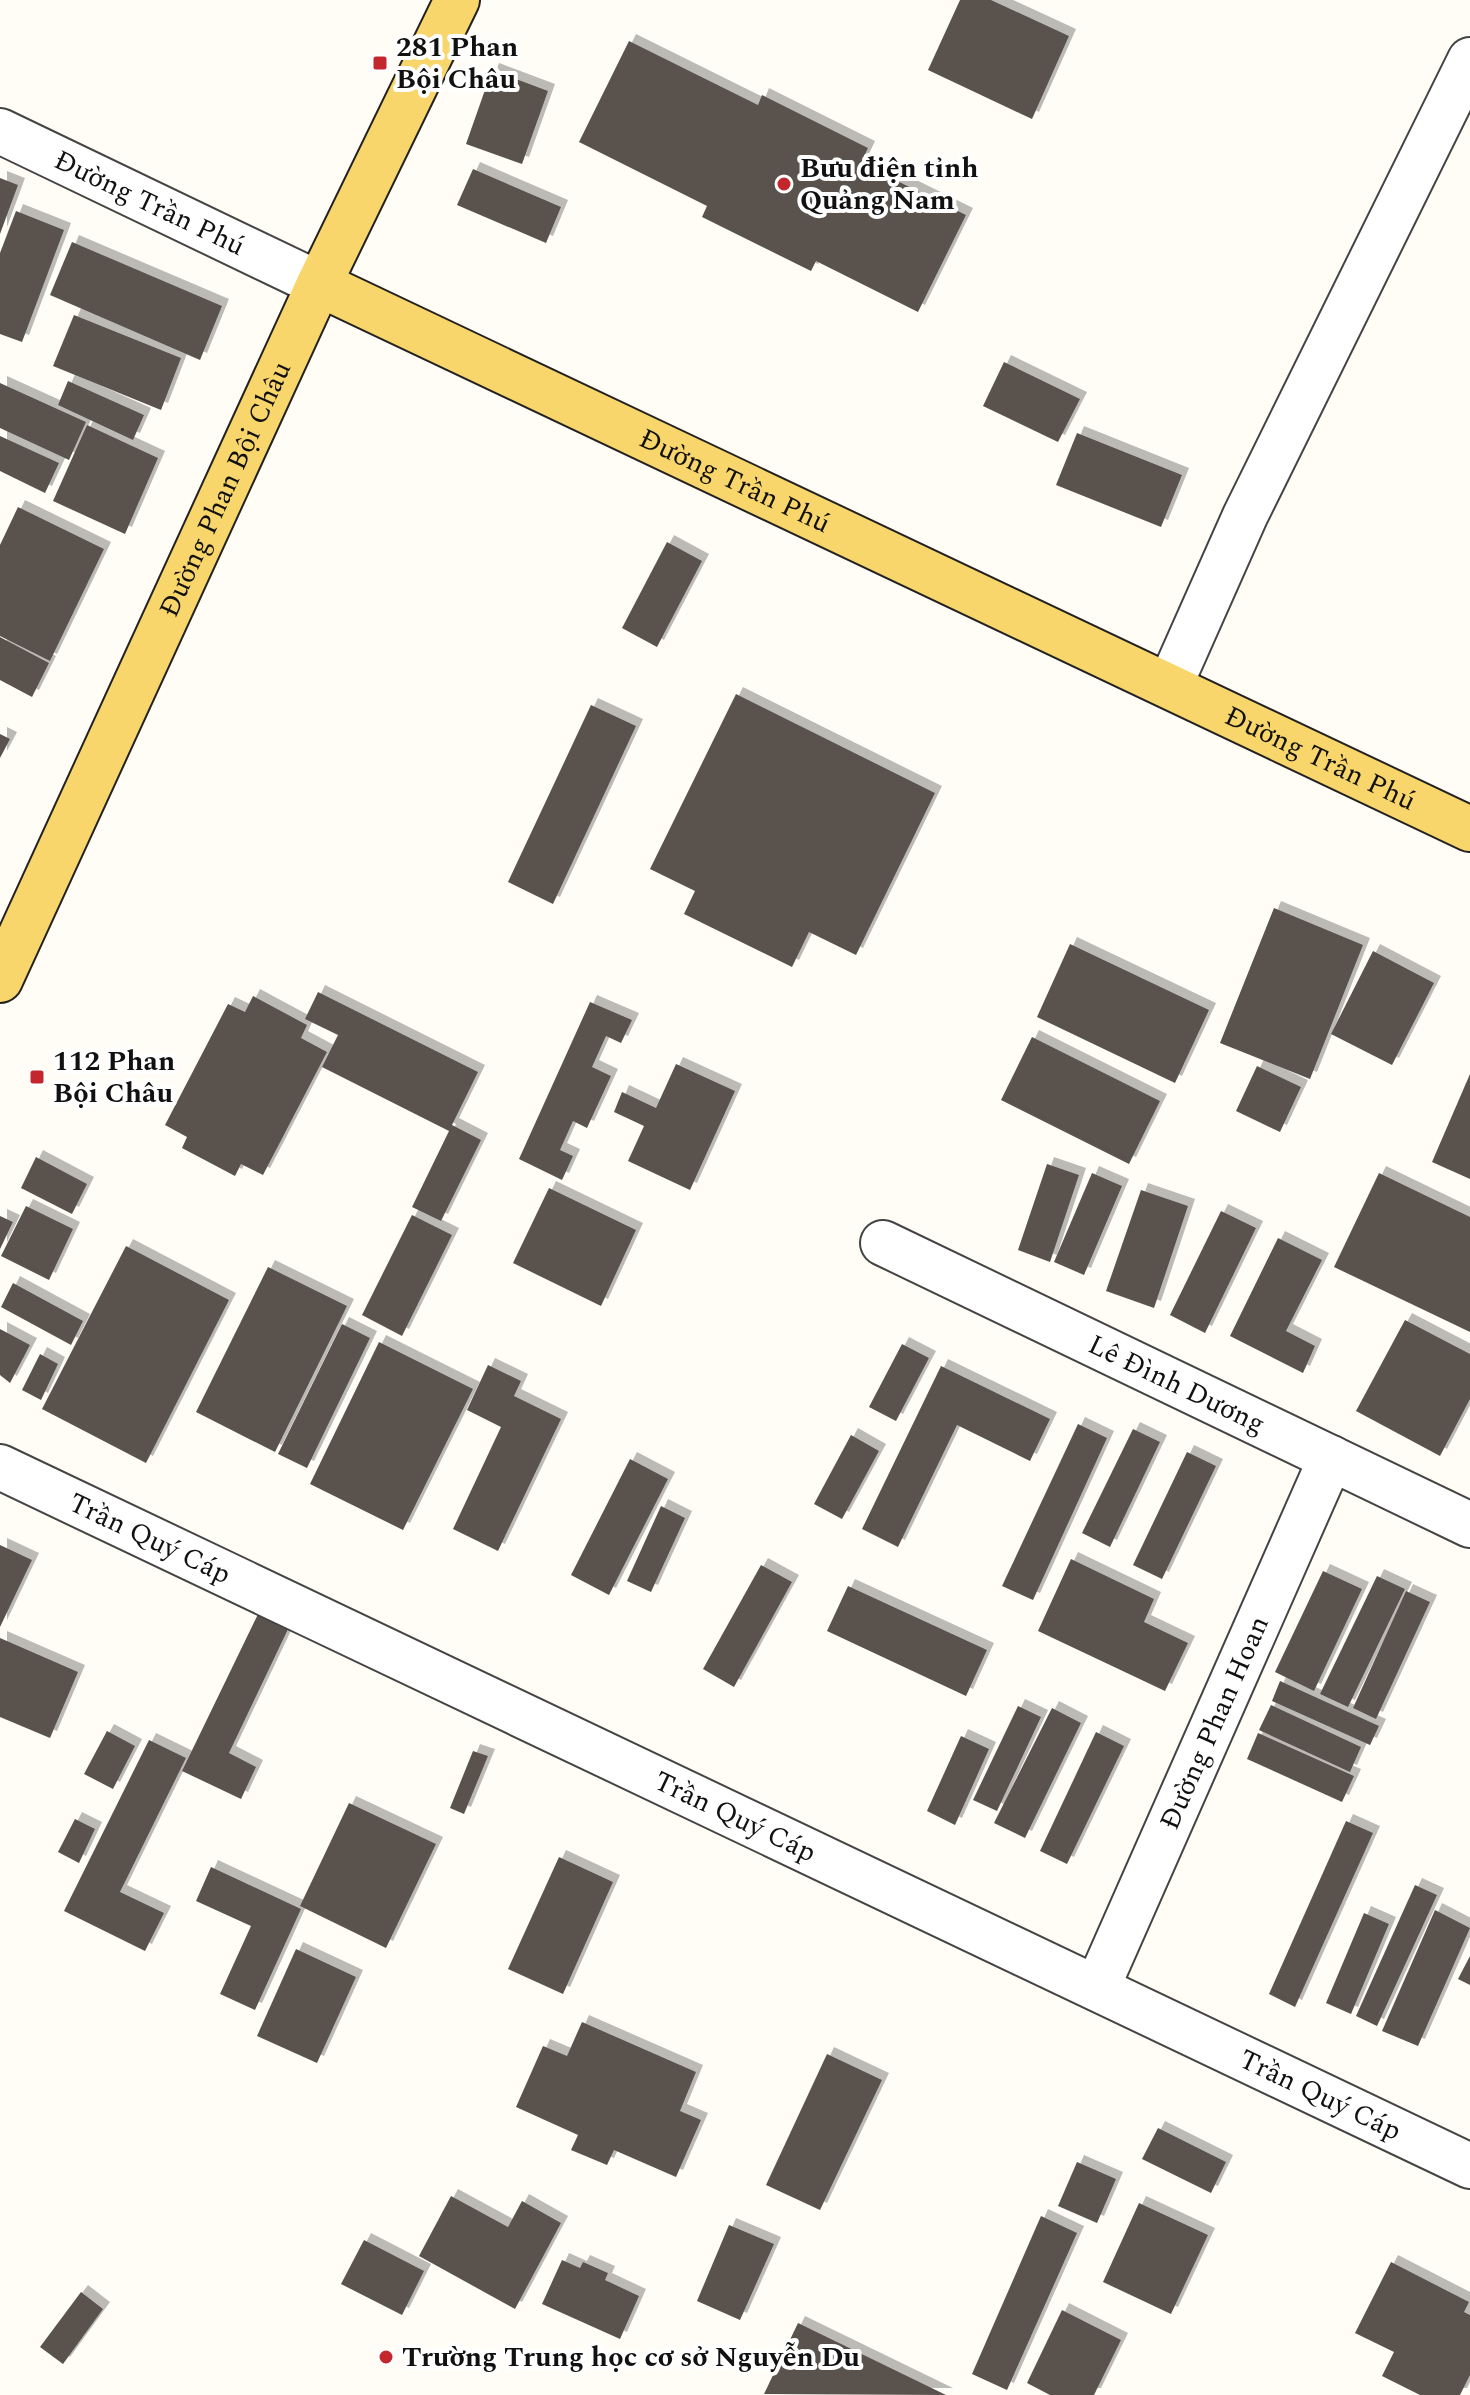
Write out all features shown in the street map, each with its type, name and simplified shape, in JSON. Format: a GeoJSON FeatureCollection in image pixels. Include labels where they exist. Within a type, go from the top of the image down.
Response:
{"type":"FeatureCollection","features":[{"type":"Feature","properties":{"kind":"main road","name":"Đường Phan Bội Châu"},"geometry":{"type":"LineString","coordinates":[[0,980],[319,284],[457,0]]}},
{"type":"Feature","properties":{"kind":"main road","name":"Đường Trần Phú"},"geometry":{"type":"LineString","coordinates":[[319,284],[1470,829]]}},
{"type":"Feature","properties":{"kind":"street"},"geometry":{"type":"LineString","coordinates":[[1170,685],[1245,516],[1470,60]]}},
{"type":"Feature","properties":{"kind":"street","name":"Đường Trần Phú"},"geometry":{"type":"LineString","coordinates":[[0,131],[319,284]]}},
{"type":"Feature","properties":{"kind":"street","name":"Lê Đình Dương"},"geometry":{"type":"LineString","coordinates":[[883,1243],[1470,1525]]}},
{"type":"Feature","properties":{"kind":"street","name":"Đường Phan Hoan"},"geometry":{"type":"LineString","coordinates":[[1097,1988],[1331,1458]]}},
{"type":"Feature","properties":{"kind":"street","name":"Trần Quý Cáp"},"geometry":{"type":"LineString","coordinates":[[0,1467],[1470,2166]]}},
{"type":"Feature","properties":{"kind":"building"},"geometry":{"type":"Polygon","coordinates":[[[960,0],[991,0],[1069,36],[1032,119],[928,70],[960,0]]]}},
{"type":"Feature","properties":{"kind":"building","name":"Bưu điện tỉnh Quảng Nam"},"geometry":{"type":"Polygon","coordinates":[[[629,41],[758,105],[762,95],[868,148],[861,163],[966,215],[918,312],[816,261],[811,271],[702,217],[707,206],[579,142],[629,41]]]}},
{"type":"Feature","properties":{"kind":"building"},"geometry":{"type":"Polygon","coordinates":[[[492,70],[548,91],[522,164],[466,144],[492,70]]]}},
{"type":"Feature","properties":{"kind":"building"},"geometry":{"type":"Polygon","coordinates":[[[473,169],[561,207],[546,243],[457,205],[473,169]]]}},
{"type":"Feature","properties":{"kind":"building"},"geometry":{"type":"Polygon","coordinates":[[[0,178],[18,185],[0,234],[0,178]]]}},
{"type":"Feature","properties":{"kind":"building"},"geometry":{"type":"Polygon","coordinates":[[[16,211],[64,230],[22,342],[0,334],[0,253],[16,211]]]}},
{"type":"Feature","properties":{"kind":"building"},"geometry":{"type":"Polygon","coordinates":[[[72,242],[222,306],[200,360],[50,295],[72,242]]]}},
{"type":"Feature","properties":{"kind":"building"},"geometry":{"type":"Polygon","coordinates":[[[74,315],[181,358],[161,410],[53,366],[74,315]]]}},
{"type":"Feature","properties":{"kind":"building"},"geometry":{"type":"Polygon","coordinates":[[[1004,362],[1080,399],[1058,442],[983,406],[1004,362]]]}},
{"type":"Feature","properties":{"kind":"building"},"geometry":{"type":"Polygon","coordinates":[[[68,381],[144,415],[133,440],[58,405],[68,381]]]}},
{"type":"Feature","properties":{"kind":"building"},"geometry":{"type":"Polygon","coordinates":[[[0,383],[86,422],[69,460],[0,428],[0,383]]]}},
{"type":"Feature","properties":{"kind":"building"},"geometry":{"type":"Polygon","coordinates":[[[87,425],[158,458],[125,534],[53,501],[87,425]]]}},
{"type":"Feature","properties":{"kind":"building"},"geometry":{"type":"Polygon","coordinates":[[[1077,433],[1182,475],[1161,527],[1056,485],[1077,433]]]}},
{"type":"Feature","properties":{"kind":"building"},"geometry":{"type":"Polygon","coordinates":[[[0,436],[59,463],[45,493],[0,471],[0,436]]]}},
{"type":"Feature","properties":{"kind":"building"},"geometry":{"type":"Polygon","coordinates":[[[18,507],[104,549],[50,661],[0,636],[0,545],[18,507]]]}},
{"type":"Feature","properties":{"kind":"building"},"geometry":{"type":"Polygon","coordinates":[[[667,542],[702,561],[657,647],[622,628],[667,542]]]}},
{"type":"Feature","properties":{"kind":"building"},"geometry":{"type":"Polygon","coordinates":[[[0,637],[49,663],[32,697],[0,680],[0,637]]]}},
{"type":"Feature","properties":{"kind":"building"},"geometry":{"type":"Polygon","coordinates":[[[736,694],[935,793],[856,955],[809,932],[792,967],[684,914],[695,891],[650,869],[736,694]]]}},
{"type":"Feature","properties":{"kind":"building"},"geometry":{"type":"Polygon","coordinates":[[[591,705],[636,726],[553,904],[508,882],[591,705]]]}},
{"type":"Feature","properties":{"kind":"building"},"geometry":{"type":"Polygon","coordinates":[[[0,734],[10,739],[0,758],[0,734]]]}},
{"type":"Feature","properties":{"kind":"building"},"geometry":{"type":"Polygon","coordinates":[[[1274,908],[1363,945],[1310,1079],[1220,1043],[1274,908]]]}},
{"type":"Feature","properties":{"kind":"building"},"geometry":{"type":"Polygon","coordinates":[[[1070,944],[1209,1010],[1175,1083],[1037,1017],[1070,944]]]}},
{"type":"Feature","properties":{"kind":"building"},"geometry":{"type":"Polygon","coordinates":[[[1373,951],[1434,983],[1392,1065],[1331,1034],[1373,951]]]}},
{"type":"Feature","properties":{"kind":"building"},"geometry":{"type":"Polygon","coordinates":[[[318,992],[478,1072],[452,1125],[481,1140],[441,1221],[412,1207],[449,1131],[322,1067],[338,1035],[305,1019],[318,992]]]}},
{"type":"Feature","properties":{"kind":"building"},"geometry":{"type":"Polygon","coordinates":[[[253,996],[307,1025],[301,1038],[327,1052],[263,1175],[241,1164],[235,1176],[182,1148],[187,1137],[165,1125],[228,1004],[245,1012],[253,996]]]}},
{"type":"Feature","properties":{"kind":"building"},"geometry":{"type":"Polygon","coordinates":[[[590,1002],[632,1020],[621,1043],[606,1036],[592,1067],[611,1076],[587,1128],[573,1121],[560,1150],[573,1156],[562,1180],[519,1159],[590,1002]]]}},
{"type":"Feature","properties":{"kind":"building"},"geometry":{"type":"Polygon","coordinates":[[[1032,1037],[1160,1101],[1129,1164],[1001,1100],[1032,1037]]]}},
{"type":"Feature","properties":{"kind":"building"},"geometry":{"type":"Polygon","coordinates":[[[676,1064],[735,1091],[690,1190],[628,1161],[644,1126],[614,1112],[622,1092],[656,1108],[676,1064]]]}},
{"type":"Feature","properties":{"kind":"building"},"geometry":{"type":"Polygon","coordinates":[[[1257,1066],[1301,1087],[1280,1132],[1236,1111],[1257,1066]]]}},
{"type":"Feature","properties":{"kind":"building"},"geometry":{"type":"Polygon","coordinates":[[[1470,1074],[1470,1179],[1432,1162],[1470,1074]]]}},
{"type":"Feature","properties":{"kind":"building"},"geometry":{"type":"Polygon","coordinates":[[[36,1157],[87,1184],[72,1214],[21,1188],[36,1157]]]}},
{"type":"Feature","properties":{"kind":"building"},"geometry":{"type":"Polygon","coordinates":[[[1047,1164],[1079,1175],[1050,1262],[1018,1250],[1047,1164]]]}},
{"type":"Feature","properties":{"kind":"building"},"geometry":{"type":"Polygon","coordinates":[[[1092,1173],[1122,1186],[1084,1275],[1054,1262],[1092,1173]]]}},
{"type":"Feature","properties":{"kind":"building"},"geometry":{"type":"Polygon","coordinates":[[[1379,1173],[1470,1217],[1470,1332],[1334,1267],[1379,1173]]]}},
{"type":"Feature","properties":{"kind":"building"},"geometry":{"type":"Polygon","coordinates":[[[549,1188],[636,1230],[601,1306],[513,1263],[549,1188]]]}},
{"type":"Feature","properties":{"kind":"building"},"geometry":{"type":"Polygon","coordinates":[[[1141,1190],[1188,1206],[1154,1308],[1106,1291],[1141,1190]]]}},
{"type":"Feature","properties":{"kind":"building"},"geometry":{"type":"Polygon","coordinates":[[[26,1206],[73,1229],[49,1280],[1,1256],[26,1206]]]}},
{"type":"Feature","properties":{"kind":"building"},"geometry":{"type":"Polygon","coordinates":[[[1221,1211],[1256,1228],[1205,1333],[1170,1315],[1221,1211]]]}},
{"type":"Feature","properties":{"kind":"building"},"geometry":{"type":"Polygon","coordinates":[[[412,1215],[452,1235],[402,1336],[362,1315],[412,1215]]]}},
{"type":"Feature","properties":{"kind":"building"},"geometry":{"type":"Polygon","coordinates":[[[0,1216],[13,1222],[0,1249],[0,1216]]]}},
{"type":"Feature","properties":{"kind":"building"},"geometry":{"type":"Polygon","coordinates":[[[1278,1238],[1322,1260],[1286,1331],[1315,1346],[1303,1373],[1230,1336],[1278,1238]]]}},
{"type":"Feature","properties":{"kind":"building"},"geometry":{"type":"Polygon","coordinates":[[[126,1246],[229,1300],[146,1463],[42,1409],[126,1246]]]}},
{"type":"Feature","properties":{"kind":"building"},"geometry":{"type":"Polygon","coordinates":[[[268,1267],[347,1306],[275,1452],[196,1412],[268,1267]]]}},
{"type":"Feature","properties":{"kind":"building"},"geometry":{"type":"Polygon","coordinates":[[[13,1283],[83,1321],[71,1345],[1,1307],[13,1283]]]}},
{"type":"Feature","properties":{"kind":"building"},"geometry":{"type":"Polygon","coordinates":[[[1405,1320],[1470,1354],[1470,1399],[1440,1456],[1356,1411],[1405,1320]]]}},
{"type":"Feature","properties":{"kind":"building"},"geometry":{"type":"Polygon","coordinates":[[[342,1324],[370,1338],[307,1468],[278,1454],[342,1324]]]}},
{"type":"Feature","properties":{"kind":"building"},"geometry":{"type":"Polygon","coordinates":[[[0,1329],[30,1345],[10,1383],[0,1375],[0,1329]]]}},
{"type":"Feature","properties":{"kind":"building"},"geometry":{"type":"Polygon","coordinates":[[[379,1342],[473,1389],[403,1530],[310,1484],[379,1342]]]}},
{"type":"Feature","properties":{"kind":"building"},"geometry":{"type":"Polygon","coordinates":[[[902,1344],[929,1358],[896,1421],[869,1407],[902,1344]]]}},
{"type":"Feature","properties":{"kind":"building"},"geometry":{"type":"Polygon","coordinates":[[[40,1354],[58,1364],[41,1400],[22,1390],[40,1354]]]}},
{"type":"Feature","properties":{"kind":"building"},"geometry":{"type":"Polygon","coordinates":[[[488,1365],[521,1381],[514,1396],[561,1419],[498,1551],[453,1529],[501,1427],[467,1410],[488,1365]]]}},
{"type":"Feature","properties":{"kind":"building"},"geometry":{"type":"Polygon","coordinates":[[[941,1366],[1050,1419],[1030,1461],[957,1425],[898,1547],[862,1529],[941,1366]]]}},
{"type":"Feature","properties":{"kind":"building"},"geometry":{"type":"Polygon","coordinates":[[[1078,1424],[1107,1438],[1033,1600],[1002,1586],[1078,1424]]]}},
{"type":"Feature","properties":{"kind":"building"},"geometry":{"type":"Polygon","coordinates":[[[1133,1429],[1160,1442],[1110,1547],[1082,1533],[1133,1429]]]}},
{"type":"Feature","properties":{"kind":"building"},"geometry":{"type":"Polygon","coordinates":[[[851,1435],[879,1451],[842,1519],[814,1504],[851,1435]]]}},
{"type":"Feature","properties":{"kind":"building"},"geometry":{"type":"Polygon","coordinates":[[[1187,1452],[1216,1466],[1162,1579],[1133,1565],[1187,1452]]]}},
{"type":"Feature","properties":{"kind":"building"},"geometry":{"type":"Polygon","coordinates":[[[630,1459],[668,1479],[609,1595],[571,1575],[630,1459]]]}},
{"type":"Feature","properties":{"kind":"building"},"geometry":{"type":"Polygon","coordinates":[[[661,1506],[685,1518],[651,1592],[627,1581],[661,1506]]]}},
{"type":"Feature","properties":{"kind":"building"},"geometry":{"type":"Polygon","coordinates":[[[0,1545],[32,1560],[0,1627],[0,1545]]]}},
{"type":"Feature","properties":{"kind":"building"},"geometry":{"type":"Polygon","coordinates":[[[1071,1559],[1154,1599],[1144,1622],[1188,1643],[1165,1691],[1038,1631],[1071,1559]]]}},
{"type":"Feature","properties":{"kind":"building"},"geometry":{"type":"Polygon","coordinates":[[[761,1565],[792,1582],[734,1687],[703,1669],[761,1565]]]}},
{"type":"Feature","properties":{"kind":"building"},"geometry":{"type":"Polygon","coordinates":[[[1323,1571],[1362,1589],[1314,1691],[1275,1672],[1323,1571]]]}},
{"type":"Feature","properties":{"kind":"building"},"geometry":{"type":"Polygon","coordinates":[[[1377,1576],[1405,1589],[1348,1707],[1320,1694],[1377,1576]]]}},
{"type":"Feature","properties":{"kind":"building"},"geometry":{"type":"Polygon","coordinates":[[[848,1586],[987,1650],[966,1696],[827,1631],[848,1586]]]}},
{"type":"Feature","properties":{"kind":"building"},"geometry":{"type":"Polygon","coordinates":[[[1406,1591],[1430,1602],[1376,1719],[1353,1708],[1406,1591]]]}},
{"type":"Feature","properties":{"kind":"building"},"geometry":{"type":"Polygon","coordinates":[[[260,1610],[290,1625],[229,1753],[256,1767],[241,1799],[182,1771],[260,1610]]]}},
{"type":"Feature","properties":{"kind":"building"},"geometry":{"type":"Polygon","coordinates":[[[0,1638],[78,1672],[50,1738],[0,1717],[0,1638]]]}},
{"type":"Feature","properties":{"kind":"building"},"geometry":{"type":"Polygon","coordinates":[[[1280,1681],[1379,1726],[1370,1745],[1272,1701],[1280,1681]]]}},
{"type":"Feature","properties":{"kind":"building"},"geometry":{"type":"Polygon","coordinates":[[[1271,1705],[1361,1747],[1350,1772],[1259,1730],[1271,1705]]]}},
{"type":"Feature","properties":{"kind":"building"},"geometry":{"type":"Polygon","coordinates":[[[1018,1706],[1041,1717],[997,1811],[973,1800],[1018,1706]]]}},
{"type":"Feature","properties":{"kind":"building"},"geometry":{"type":"Polygon","coordinates":[[[1052,1708],[1081,1723],[1025,1838],[994,1823],[1052,1708]]]}},
{"type":"Feature","properties":{"kind":"building"},"geometry":{"type":"Polygon","coordinates":[[[107,1731],[135,1746],[113,1789],[84,1774],[107,1731]]]}},
{"type":"Feature","properties":{"kind":"building"},"geometry":{"type":"Polygon","coordinates":[[[1096,1732],[1124,1746],[1067,1864],[1040,1851],[1096,1732]]]}},
{"type":"Feature","properties":{"kind":"building"},"geometry":{"type":"Polygon","coordinates":[[[1258,1733],[1354,1776],[1342,1802],[1247,1759],[1258,1733]]]}},
{"type":"Feature","properties":{"kind":"building"},"geometry":{"type":"Polygon","coordinates":[[[961,1736],[989,1749],[955,1825],[927,1811],[961,1736]]]}},
{"type":"Feature","properties":{"kind":"building"},"geometry":{"type":"Polygon","coordinates":[[[149,1740],[186,1758],[120,1892],[164,1913],[145,1951],[64,1911],[149,1740]]]}},
{"type":"Feature","properties":{"kind":"building"},"geometry":{"type":"Polygon","coordinates":[[[473,1751],[488,1756],[464,1814],[450,1808],[473,1751]]]}},
{"type":"Feature","properties":{"kind":"building"},"geometry":{"type":"Polygon","coordinates":[[[349,1803],[436,1844],[386,1948],[300,1906],[349,1803]]]}},
{"type":"Feature","properties":{"kind":"building"},"geometry":{"type":"Polygon","coordinates":[[[75,1819],[95,1829],[79,1863],[58,1852],[75,1819]]]}},
{"type":"Feature","properties":{"kind":"building"},"geometry":{"type":"Polygon","coordinates":[[[1346,1821],[1373,1833],[1295,2007],[1269,1994],[1346,1821]]]}},
{"type":"Feature","properties":{"kind":"building"},"geometry":{"type":"Polygon","coordinates":[[[559,1857],[613,1882],[563,1994],[508,1969],[559,1857]]]}},
{"type":"Feature","properties":{"kind":"building"},"geometry":{"type":"Polygon","coordinates":[[[211,1867],[301,1909],[255,2010],[220,1994],[251,1926],[196,1901],[211,1867]]]}},
{"type":"Feature","properties":{"kind":"building"},"geometry":{"type":"Polygon","coordinates":[[[1415,1885],[1437,1895],[1377,2026],[1356,2016],[1415,1885]]]}},
{"type":"Feature","properties":{"kind":"building"},"geometry":{"type":"Polygon","coordinates":[[[1435,1910],[1470,1928],[1418,2046],[1382,2031],[1435,1910]]]}},
{"type":"Feature","properties":{"kind":"building"},"geometry":{"type":"Polygon","coordinates":[[[1364,1913],[1389,1924],[1351,2014],[1326,2003],[1364,1913]]]}},
{"type":"Feature","properties":{"kind":"building"},"geometry":{"type":"Polygon","coordinates":[[[296,1949],[356,1977],[317,2063],[257,2036],[296,1949]]]}},
{"type":"Feature","properties":{"kind":"building"},"geometry":{"type":"Polygon","coordinates":[[[1470,1956],[1470,1985],[1458,1979],[1470,1956]]]}},
{"type":"Feature","properties":{"kind":"building"},"geometry":{"type":"Polygon","coordinates":[[[582,2022],[696,2072],[680,2111],[701,2120],[676,2177],[614,2150],[607,2165],[571,2150],[578,2135],[516,2107],[543,2046],[567,2056],[582,2022]]]}},
{"type":"Feature","properties":{"kind":"building"},"geometry":{"type":"Polygon","coordinates":[[[827,2054],[882,2080],[820,2210],[766,2185],[827,2054]]]}},
{"type":"Feature","properties":{"kind":"building"},"geometry":{"type":"Polygon","coordinates":[[[1158,2128],[1226,2162],[1211,2193],[1142,2159],[1158,2128]]]}},
{"type":"Feature","properties":{"kind":"building"},"geometry":{"type":"Polygon","coordinates":[[[1077,2162],[1116,2179],[1097,2223],[1058,2206],[1077,2162]]]}},
{"type":"Feature","properties":{"kind":"building"},"geometry":{"type":"Polygon","coordinates":[[[451,2196],[508,2227],[522,2201],[561,2223],[515,2309],[419,2256],[451,2196]]]}},
{"type":"Feature","properties":{"kind":"building"},"geometry":{"type":"Polygon","coordinates":[[[1139,2203],[1208,2235],[1171,2314],[1103,2282],[1139,2203]]]}},
{"type":"Feature","properties":{"kind":"building"},"geometry":{"type":"Polygon","coordinates":[[[1041,2216],[1077,2233],[1007,2390],[972,2374],[1041,2216]]]}},
{"type":"Feature","properties":{"kind":"building"},"geometry":{"type":"Polygon","coordinates":[[[729,2225],[774,2244],[740,2320],[697,2301],[729,2225]]]}},
{"type":"Feature","properties":{"kind":"building"},"geometry":{"type":"Polygon","coordinates":[[[364,2240],[424,2271],[402,2315],[341,2284],[364,2240]]]}},
{"type":"Feature","properties":{"kind":"building"},"geometry":{"type":"Polygon","coordinates":[[[562,2260],[580,2268],[583,2262],[608,2273],[605,2280],[639,2296],[620,2339],[542,2304],[562,2260]]]}},
{"type":"Feature","properties":{"kind":"building"},"geometry":{"type":"Polygon","coordinates":[[[1391,2262],[1469,2302],[1464,2312],[1470,2315],[1470,2375],[1460,2395],[1420,2395],[1382,2376],[1394,2352],[1355,2333],[1391,2262]]]}},
{"type":"Feature","properties":{"kind":"building"},"geometry":{"type":"Polygon","coordinates":[[[81,2292],[103,2309],[63,2364],[40,2347],[81,2292]]]}},
{"type":"Feature","properties":{"kind":"building"},"geometry":{"type":"Polygon","coordinates":[[[1062,2310],[1121,2340],[1094,2395],[1050,2395],[1027,2383],[1062,2310]]]}},
{"type":"Feature","properties":{"kind":"building"},"geometry":{"type":"Polygon","coordinates":[[[798,2323],[946,2395],[764,2394],[798,2323]]]}},
{"type":"Feature","properties":{"kind":"place","name":"281 Phan Bội Châu"},"geometry":{"type":"Point","coordinates":[380,63]}},
{"type":"Feature","properties":{"kind":"place","name":"Bưu điện tỉnh Quảng Nam"},"geometry":{"type":"Point","coordinates":[784,184]}},
{"type":"Feature","properties":{"kind":"place","name":"112 Phan Bội Châu"},"geometry":{"type":"Point","coordinates":[37,1077]}},
{"type":"Feature","properties":{"kind":"place","name":"Trường Trung học cơ sở Nguyễn Du"},"geometry":{"type":"Point","coordinates":[386,2357]}}]}
